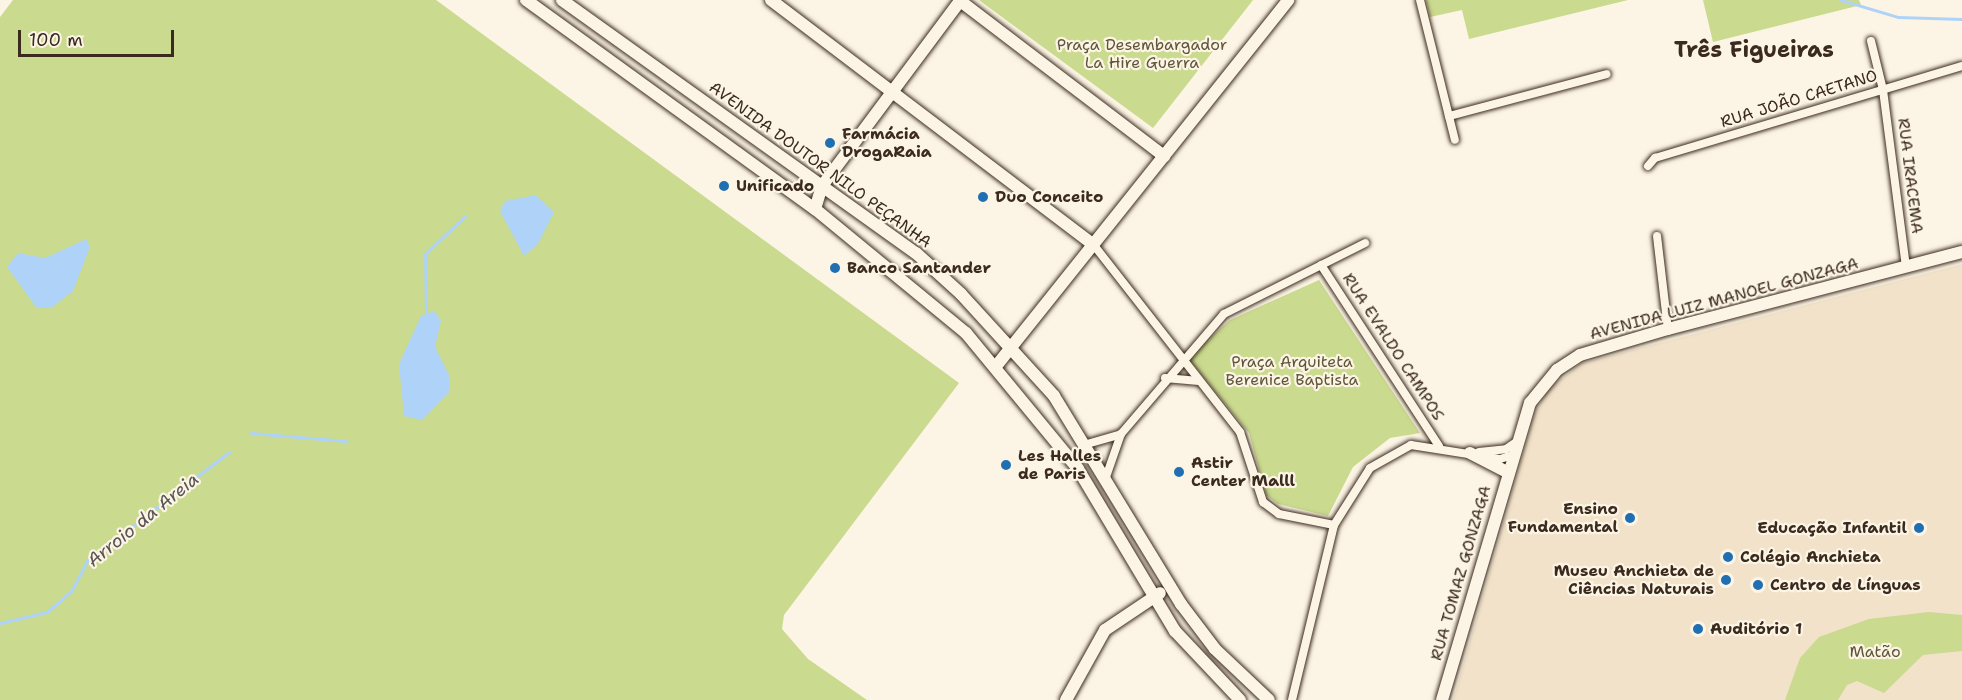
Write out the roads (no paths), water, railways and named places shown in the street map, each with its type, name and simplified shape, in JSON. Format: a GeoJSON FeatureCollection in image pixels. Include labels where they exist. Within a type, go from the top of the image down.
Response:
{"type":"FeatureCollection","features":[{"type":"Feature","properties":{"kind":"street"},"geometry":{"type":"LineString","coordinates":[[526,0],[816,209],[911,283],[997,365],[1078,469],[1154,597],[1202,664],[1240,700]]}},
{"type":"Feature","properties":{"kind":"street","name":"AVENIDA DOUTOR NILO PEÇANHA"},"geometry":{"type":"LineString","coordinates":[[562,0],[915,253],[1012,347],[1087,444],[1170,586],[1215,649],[1269,700]]}},
{"type":"Feature","properties":{"kind":"street"},"geometry":{"type":"LineString","coordinates":[[771,0],[893,90],[1093,244],[1246,441],[1254,487],[1263,502],[1279,513],[1334,525]]}},
{"type":"Feature","properties":{"kind":"street"},"geometry":{"type":"LineString","coordinates":[[816,209],[822,186],[960,0],[1164,156]]}},
{"type":"Feature","properties":{"kind":"street"},"geometry":{"type":"LineString","coordinates":[[997,365],[1288,0]]}},
{"type":"Feature","properties":{"kind":"street"},"geometry":{"type":"LineString","coordinates":[[1420,0],[1455,140]]}},
{"type":"Feature","properties":{"kind":"street","name":"RUA IRACEMA"},"geometry":{"type":"LineString","coordinates":[[1871,41],[1883,90],[1906,267]]}},
{"type":"Feature","properties":{"kind":"street","name":"RUA JOÃO CAETANO"},"geometry":{"type":"LineString","coordinates":[[1648,166],[1655,158],[1962,66]]}},
{"type":"Feature","properties":{"kind":"street"},"geometry":{"type":"LineString","coordinates":[[1449,116],[1607,74]]}},
{"type":"Feature","properties":{"kind":"street"},"geometry":{"type":"LineString","coordinates":[[1657,236],[1668,329]]}},
{"type":"Feature","properties":{"kind":"street"},"geometry":{"type":"LineString","coordinates":[[1106,477],[1121,434],[1181,358],[1224,314],[1365,243]]}},
{"type":"Feature","properties":{"kind":"street","name":"AVENIDA LUIZ MANOEL GONZAGA"},"geometry":{"type":"LineString","coordinates":[[1513,455],[1530,403],[1557,370],[1580,355],[1668,329],[1962,252]]}},
{"type":"Feature","properties":{"kind":"street","name":"RUA EVALDO CAMPOS"},"geometry":{"type":"LineString","coordinates":[[1321,265],[1439,446]]}},
{"type":"Feature","properties":{"kind":"street"},"geometry":{"type":"LineString","coordinates":[[1165,378],[1200,381]]}},
{"type":"Feature","properties":{"kind":"street"},"geometry":{"type":"LineString","coordinates":[[1087,444],[1121,434]]}},
{"type":"Feature","properties":{"kind":"street"},"geometry":{"type":"LineString","coordinates":[[1470,453],[1506,448],[1518,441]]}},
{"type":"Feature","properties":{"kind":"street"},"geometry":{"type":"LineString","coordinates":[[1293,700],[1334,525],[1356,483],[1387,455],[1411,445],[1439,446],[1470,453],[1513,455]]}},
{"type":"Feature","properties":{"kind":"street"},"geometry":{"type":"LineString","coordinates":[[1470,453],[1507,472]]}},
{"type":"Feature","properties":{"kind":"street","name":"RUA TOMAZ GONZAGA"},"geometry":{"type":"LineString","coordinates":[[1442,700],[1513,455]]}},
{"type":"Feature","properties":{"kind":"street"},"geometry":{"type":"LineString","coordinates":[[1066,700],[1105,630],[1170,586]]}},
{"type":"Feature","properties":{"kind":"water"},"geometry":{"type":"Polygon","coordinates":[[[536,195],[554,212],[538,244],[524,256],[500,211],[505,201],[536,195]]]}},
{"type":"Feature","properties":{"kind":"water"},"geometry":{"type":"Polygon","coordinates":[[[86,239],[90,247],[73,291],[51,308],[36,307],[7,267],[18,253],[45,258],[86,239]]]}},
{"type":"Feature","properties":{"kind":"water"},"geometry":{"type":"Polygon","coordinates":[[[434,311],[441,320],[435,347],[449,375],[449,392],[422,420],[404,416],[399,364],[421,316],[434,311]]]}},
{"type":"Feature","properties":{"kind":"waterway"},"geometry":{"type":"LineString","coordinates":[[1841,0],[1898,17],[1962,19]]}},
{"type":"Feature","properties":{"kind":"waterway","name":"Arroio da Areia"},"geometry":{"type":"LineString","coordinates":[[426,317],[425,254],[465,216]]}},
{"type":"Feature","properties":{"kind":"waterway","name":"Arroio da Areia"},"geometry":{"type":"LineString","coordinates":[[251,433],[347,441]]}},
{"type":"Feature","properties":{"kind":"waterway","name":"Arroio da Areia"},"geometry":{"type":"LineString","coordinates":[[0,623],[47,612],[72,590],[87,561],[229,452]]}},
{"type":"Feature","properties":{"kind":"place","name":"Farmácia DrogaRaia"},"geometry":{"type":"Point","coordinates":[830,143]}},
{"type":"Feature","properties":{"kind":"place","name":"Unificado"},"geometry":{"type":"Point","coordinates":[724,186]}},
{"type":"Feature","properties":{"kind":"place","name":"Duo Conceito"},"geometry":{"type":"Point","coordinates":[983,197]}},
{"type":"Feature","properties":{"kind":"place","name":"Banco Santander"},"geometry":{"type":"Point","coordinates":[835,268]}},
{"type":"Feature","properties":{"kind":"place","name":"Les Halles de Paris"},"geometry":{"type":"Point","coordinates":[1006,465]}},
{"type":"Feature","properties":{"kind":"place","name":"Astir Center Malll"},"geometry":{"type":"Point","coordinates":[1179,472]}},
{"type":"Feature","properties":{"kind":"place","name":"Ensino Fundamental"},"geometry":{"type":"Point","coordinates":[1630,518]}},
{"type":"Feature","properties":{"kind":"place","name":"Educação Infantil"},"geometry":{"type":"Point","coordinates":[1919,528]}},
{"type":"Feature","properties":{"kind":"place","name":"Colégio Anchieta"},"geometry":{"type":"Point","coordinates":[1728,557]}},
{"type":"Feature","properties":{"kind":"place","name":"Museu Anchieta de Ciências Naturais"},"geometry":{"type":"Point","coordinates":[1726,580]}},
{"type":"Feature","properties":{"kind":"place","name":"Centro de Línguas"},"geometry":{"type":"Point","coordinates":[1758,585]}},
{"type":"Feature","properties":{"kind":"place","name":"Auditório 1"},"geometry":{"type":"Point","coordinates":[1698,629]}},
{"type":"Feature","properties":{"kind":"district","name":"Três Figueiras"},"geometry":{"type":"Point","coordinates":[1754,50]}},
{"type":"Feature","properties":{"kind":"park label","name":"Praça Desembargador La Hire Guerra"},"geometry":{"type":"Point","coordinates":[1142,54]}},
{"type":"Feature","properties":{"kind":"park label","name":"Praça Arquiteta Berenice Baptista"},"geometry":{"type":"Point","coordinates":[1292,371]}},
{"type":"Feature","properties":{"kind":"park label","name":"Matão"},"geometry":{"type":"Point","coordinates":[1875,652]}}]}
